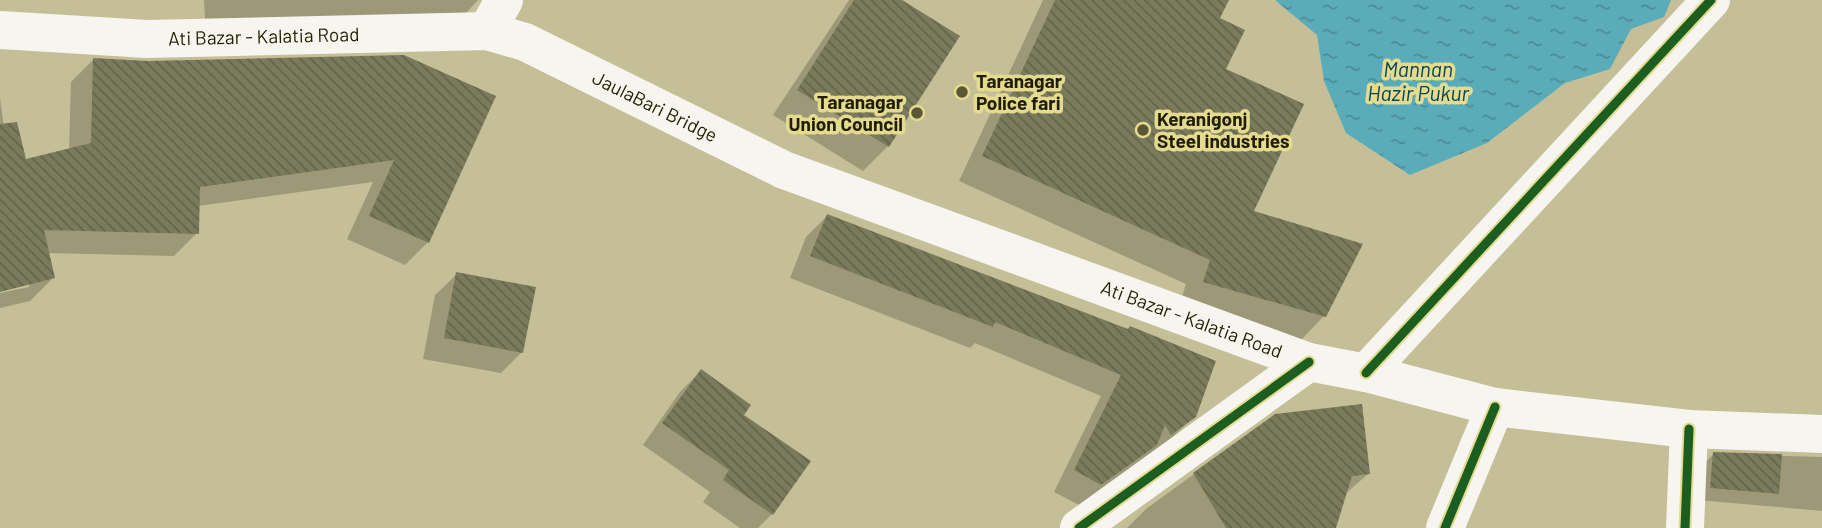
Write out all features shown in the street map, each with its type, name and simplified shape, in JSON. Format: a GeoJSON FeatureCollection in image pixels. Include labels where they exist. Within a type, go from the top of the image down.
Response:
{"type":"FeatureCollection","features":[{"type":"Feature","properties":{"kind":"main road"},"geometry":{"type":"LineString","coordinates":[[1366,373],[1711,0]]}},
{"type":"Feature","properties":{"kind":"main road","name":"Ati Bazar - Kalatia Road"},"geometry":{"type":"LineString","coordinates":[[0,30],[147,39],[495,15],[526,42]]}},
{"type":"Feature","properties":{"kind":"main road","name":"JaulaBari Bridge"},"geometry":{"type":"LineString","coordinates":[[526,42],[784,170]]}},
{"type":"Feature","properties":{"kind":"main road","name":"Ati Bazar - Kalatia Road"},"geometry":{"type":"LineString","coordinates":[[784,170],[1309,362],[1366,373],[1495,407],[1689,429],[1822,434]]}},
{"type":"Feature","properties":{"kind":"main road"},"geometry":{"type":"LineString","coordinates":[[1079,528],[1309,362]]}},
{"type":"Feature","properties":{"kind":"main road"},"geometry":{"type":"LineString","coordinates":[[1445,528],[1495,407]]}},
{"type":"Feature","properties":{"kind":"main road"},"geometry":{"type":"LineString","coordinates":[[1685,528],[1689,429]]}},
{"type":"Feature","properties":{"kind":"water","name":"Mannan Hazir Pukur"},"geometry":{"type":"Polygon","coordinates":[[[1275,0],[1671,0],[1664,17],[1631,29],[1610,69],[1565,83],[1487,143],[1410,175],[1346,133],[1324,81],[1317,35],[1275,0]]]}},
{"type":"Feature","properties":{"kind":"building"},"geometry":{"type":"Polygon","coordinates":[[[854,0],[902,0],[960,36],[889,147],[797,90],[854,0]]]}},
{"type":"Feature","properties":{"kind":"building","name":"Keranigonj Steel industries"},"geometry":{"type":"Polygon","coordinates":[[[1055,0],[1229,0],[1220,18],[1245,30],[1226,69],[1304,104],[1254,211],[1363,244],[1326,317],[1203,282],[1210,260],[982,156],[1055,0]]]}},
{"type":"Feature","properties":{"kind":"building"},"geometry":{"type":"Polygon","coordinates":[[[404,55],[496,96],[429,243],[369,216],[394,160],[200,187],[199,234],[44,230],[55,278],[0,292],[0,124],[17,122],[26,159],[91,143],[93,58],[148,61],[404,55]]]}},
{"type":"Feature","properties":{"kind":"building"},"geometry":{"type":"Polygon","coordinates":[[[827,214],[1128,329],[1130,326],[1216,361],[1196,417],[1171,435],[1165,425],[1157,445],[1101,485],[1074,470],[1121,375],[995,322],[993,327],[810,256],[827,214]]]}},
{"type":"Feature","properties":{"kind":"building"},"geometry":{"type":"Polygon","coordinates":[[[456,272],[536,287],[523,353],[444,338],[456,272]]]}},
{"type":"Feature","properties":{"kind":"building"},"geometry":{"type":"Polygon","coordinates":[[[701,369],[751,405],[744,415],[811,461],[773,515],[723,480],[729,470],[662,423],[701,369]]]}},
{"type":"Feature","properties":{"kind":"building"},"geometry":{"type":"Polygon","coordinates":[[[1362,404],[1370,474],[1352,476],[1336,528],[1226,528],[1193,473],[1275,414],[1362,404]]]}},
{"type":"Feature","properties":{"kind":"building"},"geometry":{"type":"Polygon","coordinates":[[[1713,452],[1782,454],[1779,494],[1710,488],[1713,452]]]}},
{"type":"Feature","properties":{"kind":"cycle path"},"geometry":{"type":"LineString","coordinates":[[1366,373],[1711,0]]}},
{"type":"Feature","properties":{"kind":"cycle path"},"geometry":{"type":"LineString","coordinates":[[1079,528],[1309,362]]}},
{"type":"Feature","properties":{"kind":"cycle path"},"geometry":{"type":"LineString","coordinates":[[1445,528],[1495,407]]}},
{"type":"Feature","properties":{"kind":"cycle path"},"geometry":{"type":"LineString","coordinates":[[1685,528],[1689,429]]}},
{"type":"Feature","properties":{"kind":"place","name":"Taranagar Police fari"},"geometry":{"type":"Point","coordinates":[962,92]}},
{"type":"Feature","properties":{"kind":"place","name":"Taranagar Union Council"},"geometry":{"type":"Point","coordinates":[917,113]}},
{"type":"Feature","properties":{"kind":"place","name":"Keranigonj Steel industries"},"geometry":{"type":"Point","coordinates":[1143,130]}}]}
